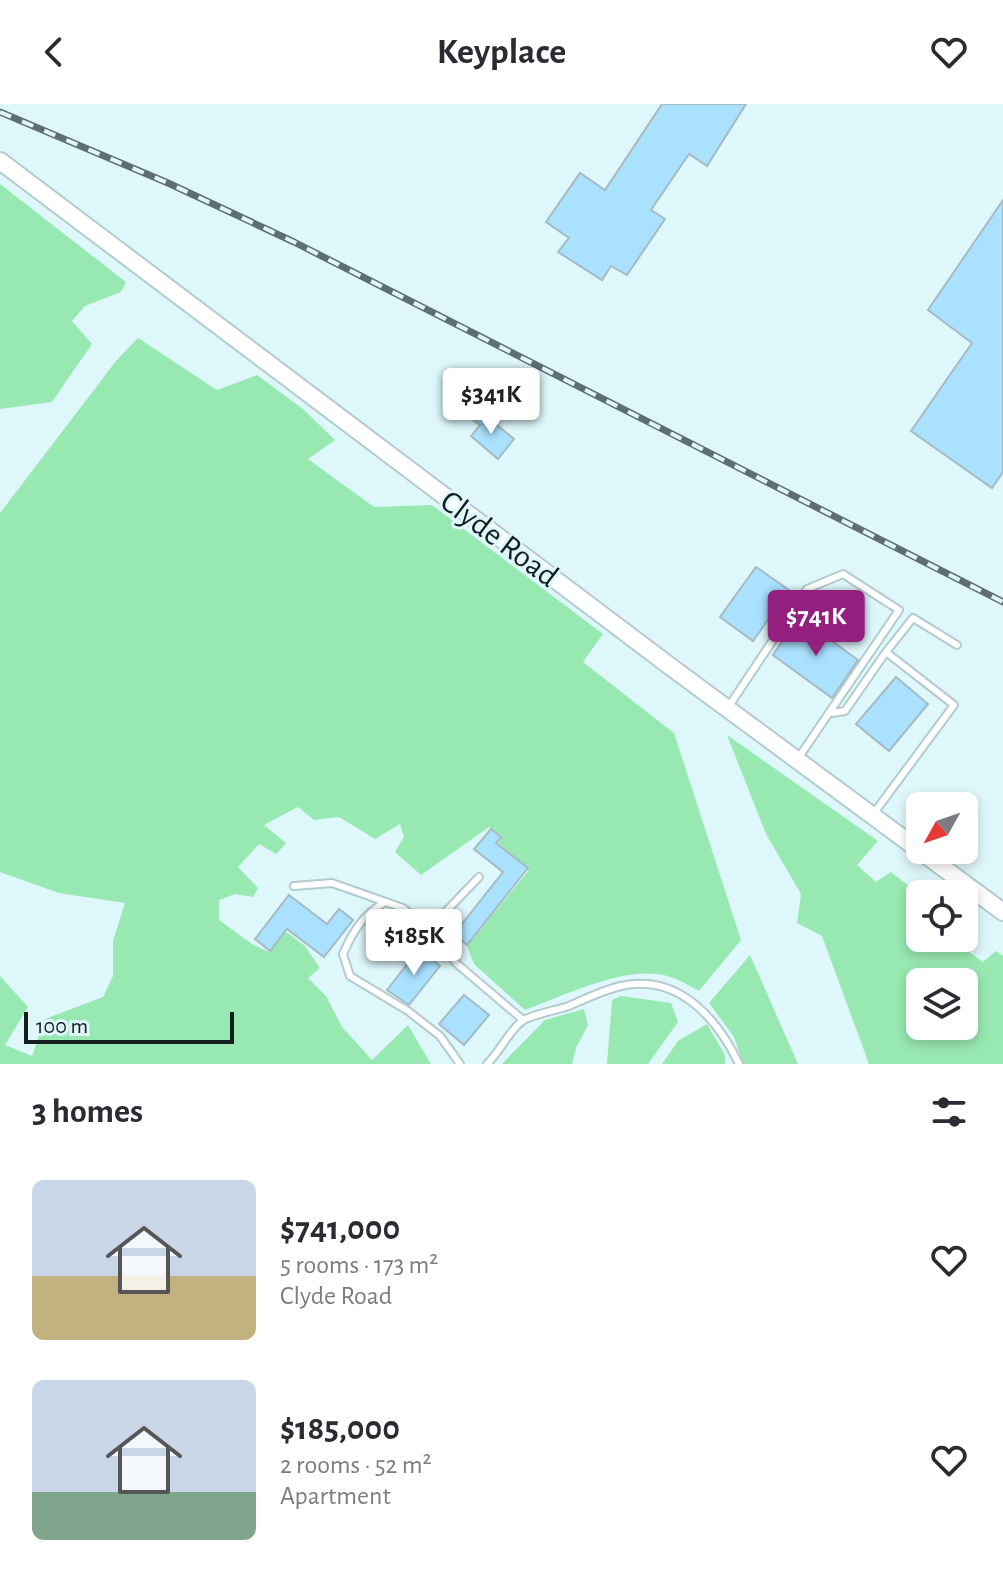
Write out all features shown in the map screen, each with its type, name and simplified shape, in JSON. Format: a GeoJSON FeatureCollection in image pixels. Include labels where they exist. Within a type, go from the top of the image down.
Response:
{"type":"FeatureCollection","features":[{"type":"Feature","properties":{"kind":"main road","name":"Clyde Road"},"geometry":{"type":"LineString","coordinates":[[0,161],[797,761],[1003,912]]}},
{"type":"Feature","properties":{"kind":"lane"},"geometry":{"type":"LineString","coordinates":[[728,709],[807,589],[843,574],[899,610],[797,761]]}},
{"type":"Feature","properties":{"kind":"lane"},"geometry":{"type":"LineString","coordinates":[[831,713],[845,711],[913,618],[957,645]]}},
{"type":"Feature","properties":{"kind":"lane"},"geometry":{"type":"LineString","coordinates":[[872,816],[954,705],[886,652]]}},
{"type":"Feature","properties":{"kind":"lane"},"geometry":{"type":"LineString","coordinates":[[429,929],[479,877]]}},
{"type":"Feature","properties":{"kind":"lane"},"geometry":{"type":"LineString","coordinates":[[294,886],[332,883],[403,908],[429,929],[456,963],[523,1020]]}},
{"type":"Feature","properties":{"kind":"lane"},"geometry":{"type":"LineString","coordinates":[[385,902],[372,910],[354,929],[343,954],[350,976],[408,1011],[440,1036],[460,1064]]}},
{"type":"Feature","properties":{"kind":"lane"},"geometry":{"type":"LineString","coordinates":[[487,1064],[523,1020],[548,1014],[621,986],[649,984],[675,991],[701,1008],[724,1034],[739,1064]]}},
{"type":"Feature","properties":{"kind":"green space"},"geometry":{"type":"Polygon","coordinates":[[[0,184],[126,282],[121,292],[85,306],[72,321],[92,344],[52,402],[0,409],[0,184]]]}},
{"type":"Feature","properties":{"kind":"green space"},"geometry":{"type":"Polygon","coordinates":[[[138,338],[217,390],[257,375],[303,409],[335,440],[308,459],[374,507],[432,505],[603,634],[583,662],[674,733],[741,940],[699,991],[670,977],[636,974],[597,983],[525,1010],[474,964],[467,946],[529,870],[498,843],[502,836],[489,827],[421,875],[395,852],[404,837],[400,824],[375,839],[339,817],[314,820],[298,807],[264,825],[286,843],[276,854],[259,844],[238,867],[258,888],[253,897],[235,894],[219,900],[219,920],[252,944],[269,952],[286,932],[305,946],[320,968],[308,978],[326,996],[342,1027],[372,1060],[408,1025],[431,1064],[0,1064],[0,976],[28,1007],[5,1045],[32,1056],[45,1019],[103,997],[113,976],[113,941],[125,903],[59,893],[0,872],[0,513],[116,361],[138,338]]]}},
{"type":"Feature","properties":{"kind":"green space"},"geometry":{"type":"Polygon","coordinates":[[[727,735],[878,841],[857,865],[876,882],[891,872],[906,884],[906,952],[969,952],[983,962],[996,951],[1003,956],[1003,1064],[869,1064],[822,936],[797,923],[801,894],[766,834],[727,735]]]}},
{"type":"Feature","properties":{"kind":"green space"},"geometry":{"type":"Polygon","coordinates":[[[750,955],[798,1064],[743,1064],[734,1037],[709,1003],[750,955]]]}},
{"type":"Feature","properties":{"kind":"green space"},"geometry":{"type":"Polygon","coordinates":[[[621,996],[671,1003],[678,1022],[648,1064],[607,1064],[612,1000],[621,996]]]}},
{"type":"Feature","properties":{"kind":"green space"},"geometry":{"type":"Polygon","coordinates":[[[584,1009],[588,1025],[572,1064],[502,1064],[545,1020],[584,1009]]]}},
{"type":"Feature","properties":{"kind":"green space"},"geometry":{"type":"Polygon","coordinates":[[[707,1024],[725,1055],[725,1064],[662,1064],[678,1041],[707,1024]]]}},
{"type":"Feature","properties":{"kind":"building"},"geometry":{"type":"Polygon","coordinates":[[[662,104],[746,104],[707,166],[689,154],[651,210],[665,219],[627,275],[611,266],[602,280],[558,252],[569,238],[546,222],[580,173],[605,190],[662,104]]]}},
{"type":"Feature","properties":{"kind":"building"},"geometry":{"type":"Polygon","coordinates":[[[1003,200],[1003,472],[992,488],[911,431],[972,343],[928,310],[1003,200]]]}},
{"type":"Feature","properties":{"kind":"building"},"geometry":{"type":"Polygon","coordinates":[[[481,412],[514,439],[498,459],[471,436],[480,425],[474,421],[481,412]]]}},
{"type":"Feature","properties":{"kind":"building"},"geometry":{"type":"Polygon","coordinates":[[[756,567],[789,590],[753,641],[720,617],[756,567]]]}},
{"type":"Feature","properties":{"kind":"building"},"geometry":{"type":"Polygon","coordinates":[[[799,617],[858,660],[832,698],[773,655],[799,617]]]}},
{"type":"Feature","properties":{"kind":"building"},"geometry":{"type":"Polygon","coordinates":[[[896,677],[928,704],[889,751],[856,724],[896,677]]]}},
{"type":"Feature","properties":{"kind":"building"},"geometry":{"type":"Polygon","coordinates":[[[491,829],[501,837],[496,843],[528,868],[467,945],[454,934],[503,872],[474,849],[491,829]]]}},
{"type":"Feature","properties":{"kind":"building"},"geometry":{"type":"Polygon","coordinates":[[[289,895],[327,924],[339,909],[353,920],[324,957],[287,929],[270,951],[255,939],[289,895]]]}},
{"type":"Feature","properties":{"kind":"building"},"geometry":{"type":"Polygon","coordinates":[[[419,949],[440,966],[409,1005],[387,990],[419,949]]]}},
{"type":"Feature","properties":{"kind":"building"},"geometry":{"type":"Polygon","coordinates":[[[464,995],[489,1015],[464,1045],[439,1024],[464,995]]]}},
{"type":"Feature","properties":{"kind":"railway"},"geometry":{"type":"LineString","coordinates":[[0,112],[168,183],[294,242],[1003,602]]}}]}
